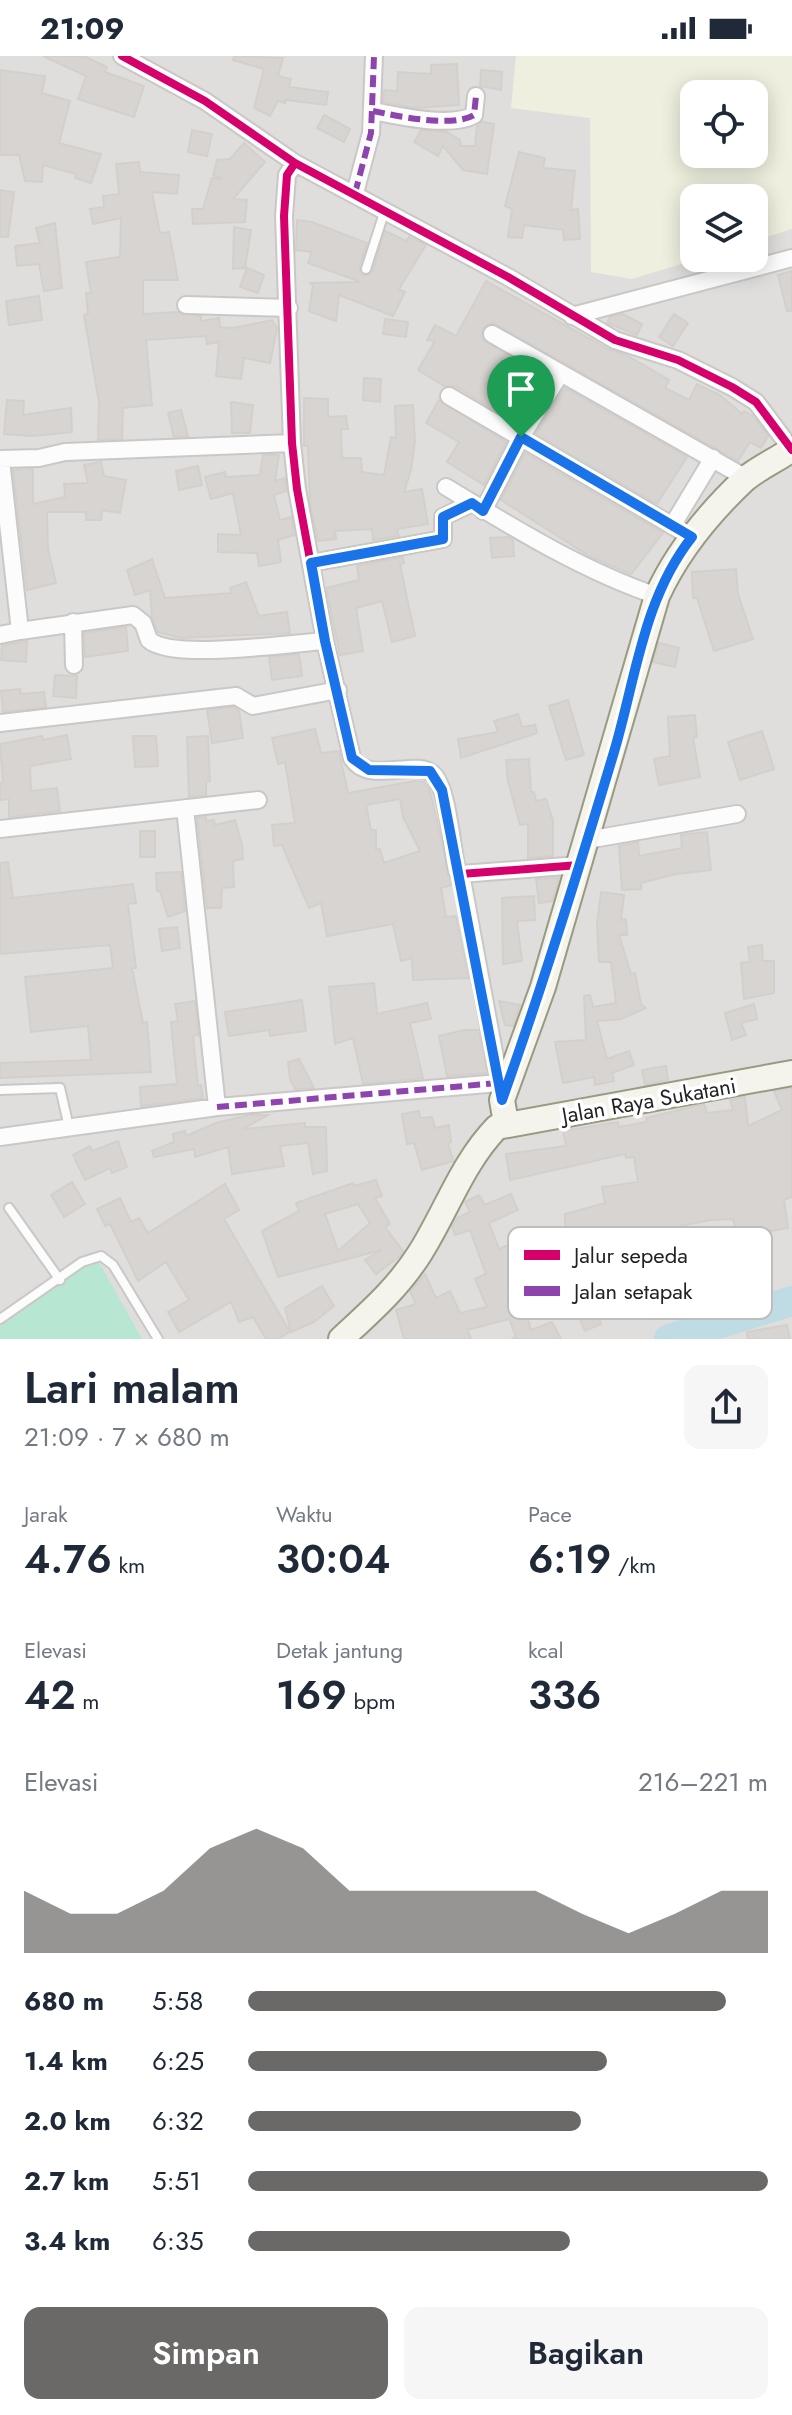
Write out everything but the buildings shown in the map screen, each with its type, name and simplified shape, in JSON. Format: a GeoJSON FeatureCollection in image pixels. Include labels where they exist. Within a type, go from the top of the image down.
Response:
{"type":"FeatureCollection","features":[{"type":"Feature","properties":{"kind":"street"},"geometry":{"type":"LineString","coordinates":[[122,56],[205,101],[295,163],[355,193],[615,340],[664,355],[732,387],[756,402],[791,450],[746,478],[682,531]]}},
{"type":"Feature","properties":{"kind":"street"},"geometry":{"type":"LineString","coordinates":[[355,193],[368,154],[374,56]]}},
{"type":"Feature","properties":{"kind":"street"},"geometry":{"type":"LineString","coordinates":[[373,111],[405,118],[464,119],[474,115],[476,96]]}},
{"type":"Feature","properties":{"kind":"street"},"geometry":{"type":"LineString","coordinates":[[295,163],[287,175],[284,216],[292,443],[325,641],[355,763],[369,770],[423,769],[435,775],[442,790],[457,871],[461,874],[503,1102]]}},
{"type":"Feature","properties":{"kind":"street"},"geometry":{"type":"LineString","coordinates":[[572,316],[792,258]]}},
{"type":"Feature","properties":{"kind":"street"},"geometry":{"type":"LineString","coordinates":[[186,305],[289,308]]}},
{"type":"Feature","properties":{"kind":"street"},"geometry":{"type":"LineString","coordinates":[[492,334],[746,478]]}},
{"type":"Feature","properties":{"kind":"street"},"geometry":{"type":"LineString","coordinates":[[311,563],[443,539],[443,517],[478,507],[561,373]]}},
{"type":"Feature","properties":{"kind":"street"},"geometry":{"type":"LineString","coordinates":[[449,396],[682,531]]}},
{"type":"Feature","properties":{"kind":"street"},"geometry":{"type":"LineString","coordinates":[[20,631],[0,460],[39,458],[65,452],[292,443]]}},
{"type":"Feature","properties":{"kind":"street"},"geometry":{"type":"LineString","coordinates":[[341,1339],[394,1291],[421,1252],[503,1102],[543,987],[657,596],[713,458]]}},
{"type":"Feature","properties":{"kind":"street"},"geometry":{"type":"LineString","coordinates":[[446,487],[620,585],[657,596]]}},
{"type":"Feature","properties":{"kind":"street"},"geometry":{"type":"LineString","coordinates":[[0,635],[133,615],[143,623],[149,640],[166,648],[207,650],[325,641]]}},
{"type":"Feature","properties":{"kind":"street"},"geometry":{"type":"LineString","coordinates":[[73,622],[74,665]]}},
{"type":"Feature","properties":{"kind":"street"},"geometry":{"type":"LineString","coordinates":[[0,723],[236,696],[253,706],[338,690]]}},
{"type":"Feature","properties":{"kind":"street"},"geometry":{"type":"LineString","coordinates":[[0,829],[258,800]]}},
{"type":"Feature","properties":{"kind":"street"},"geometry":{"type":"LineString","coordinates":[[185,808],[217,1107]]}},
{"type":"Feature","properties":{"kind":"street"},"geometry":{"type":"LineString","coordinates":[[587,840],[737,814]]}},
{"type":"Feature","properties":{"kind":"street"},"geometry":{"type":"LineString","coordinates":[[461,874],[579,865]]}},
{"type":"Feature","properties":{"kind":"street","name":"Jalan Raya Sukatani"},"geometry":{"type":"LineString","coordinates":[[503,1102],[792,1073]]}},
{"type":"Feature","properties":{"kind":"street"},"geometry":{"type":"LineString","coordinates":[[0,1137],[217,1107],[503,1102]]}},
{"type":"Feature","properties":{"kind":"lane"},"geometry":{"type":"LineString","coordinates":[[366,269],[385,210]]}},
{"type":"Feature","properties":{"kind":"lane"},"geometry":{"type":"LineString","coordinates":[[0,1090],[60,1088],[69,1128]]}},
{"type":"Feature","properties":{"kind":"lane"},"geometry":{"type":"LineString","coordinates":[[9,1208],[60,1280]]}},
{"type":"Feature","properties":{"kind":"lane"},"geometry":{"type":"LineString","coordinates":[[0,1319],[82,1262],[93,1257],[106,1257],[158,1339]]}},
{"type":"Feature","properties":{"kind":"shaded area"},"geometry":{"type":"Polygon","coordinates":[[[0,56],[792,56],[792,1339],[0,1339],[0,56]]]}},
{"type":"Feature","properties":{"kind":"green space"},"geometry":{"type":"Polygon","coordinates":[[[516,56],[792,56],[792,229],[768,237],[768,184],[680,184],[680,264],[632,279],[591,272],[590,118],[511,108],[516,56]]]}},
{"type":"Feature","properties":{"kind":"green space"},"geometry":{"type":"Polygon","coordinates":[[[96,1257],[142,1339],[0,1339],[0,1326],[96,1257]]]}},
{"type":"Feature","properties":{"kind":"waterway"},"geometry":{"type":"LineString","coordinates":[[772,1307],[792,1301]]}},
{"type":"Feature","properties":{"kind":"waterway"},"geometry":{"type":"LineString","coordinates":[[669,1339],[734,1319]]}},
{"type":"Feature","properties":{"kind":"marked path"},"geometry":{"type":"LineString","coordinates":[[355,193],[371,133],[374,56]]}},
{"type":"Feature","properties":{"kind":"marked path"},"geometry":{"type":"LineString","coordinates":[[373,111],[424,120],[452,121],[474,115],[476,96]]}},
{"type":"Feature","properties":{"kind":"marked path"},"geometry":{"type":"LineString","coordinates":[[311,563],[443,539],[443,517],[472,503]]}},
{"type":"Feature","properties":{"kind":"marked path"},"geometry":{"type":"LineString","coordinates":[[217,1107],[499,1083]]}},
{"type":"Feature","properties":{"kind":"cycle path"},"geometry":{"type":"LineString","coordinates":[[122,56],[205,101],[295,163],[508,277],[615,340],[678,360],[732,387],[756,402],[792,450]]}},
{"type":"Feature","properties":{"kind":"cycle path"},"geometry":{"type":"LineString","coordinates":[[295,163],[287,175],[284,216],[292,443],[297,489],[325,641],[352,758],[370,770],[416,769],[434,775],[443,793],[457,871],[461,874],[579,865]]}},
{"type":"Feature","properties":{"kind":"route"},"geometry":{"type":"LineString","coordinates":[[521,437],[692,537],[669,570],[646,625],[615,748],[543,987],[502,1100],[492,1031],[474,961],[461,874],[457,871],[442,790],[430,771],[369,770],[352,758],[311,563],[443,539],[443,517],[472,503],[483,511],[521,437]]}}]}
